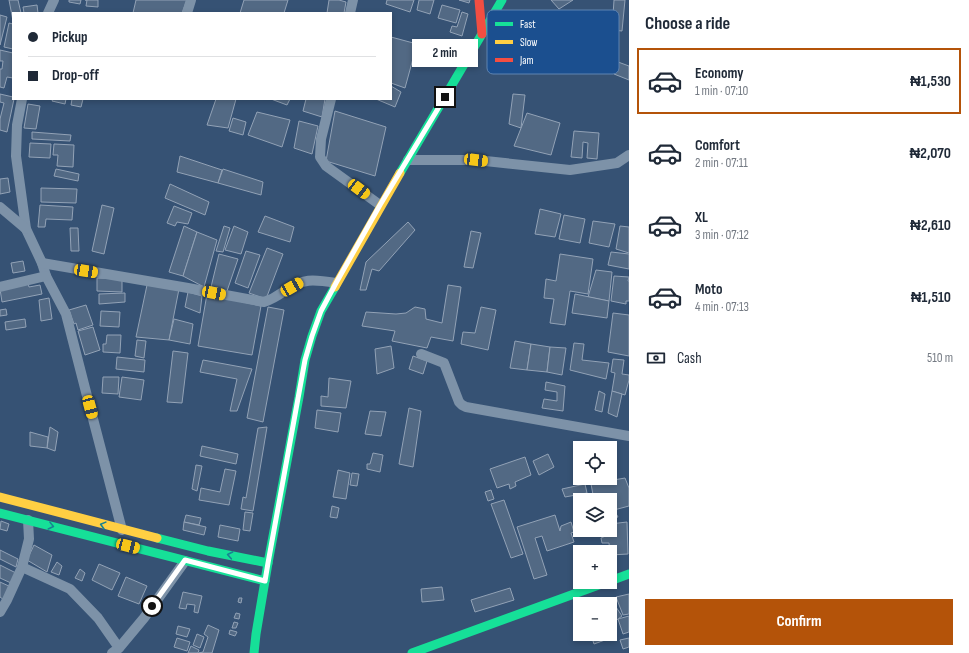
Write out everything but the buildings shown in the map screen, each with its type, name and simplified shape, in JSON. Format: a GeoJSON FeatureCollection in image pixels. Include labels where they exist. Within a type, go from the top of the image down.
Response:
{"type":"FeatureCollection","features":[{"type":"Feature","properties":{"kind":"main road"},"geometry":{"type":"LineString","coordinates":[[479,0],[482,34]]}},
{"type":"Feature","properties":{"kind":"main road"},"geometry":{"type":"LineString","coordinates":[[496,10],[502,0]]}},
{"type":"Feature","properties":{"kind":"main road"},"geometry":{"type":"LineString","coordinates":[[254,653],[268,563],[305,360],[321,311],[380,205],[487,26]]}},
{"type":"Feature","properties":{"kind":"main road"},"geometry":{"type":"LineString","coordinates":[[0,497],[122,530],[208,551],[268,563]]}},
{"type":"Feature","properties":{"kind":"main road"},"geometry":{"type":"LineString","coordinates":[[0,513],[265,581]]}},
{"type":"Feature","properties":{"kind":"main road"},"geometry":{"type":"LineString","coordinates":[[617,578],[629,574]]}},
{"type":"Feature","properties":{"kind":"main road"},"geometry":{"type":"LineString","coordinates":[[412,653],[588,589]]}},
{"type":"Feature","properties":{"kind":"street"},"geometry":{"type":"LineString","coordinates":[[48,12],[54,0]]}},
{"type":"Feature","properties":{"kind":"street"},"geometry":{"type":"LineString","coordinates":[[187,12],[191,0]]}},
{"type":"Feature","properties":{"kind":"street"},"geometry":{"type":"LineString","coordinates":[[350,12],[353,0]]}},
{"type":"Feature","properties":{"kind":"street"},"geometry":{"type":"LineString","coordinates":[[22,100],[17,125],[16,156],[26,229],[42,263],[46,276],[66,314],[122,530]]}},
{"type":"Feature","properties":{"kind":"street"},"geometry":{"type":"LineString","coordinates":[[331,100],[321,140],[320,157],[326,166],[380,205]]}},
{"type":"Feature","properties":{"kind":"street"},"geometry":{"type":"LineString","coordinates":[[408,160],[476,160],[570,170],[617,163],[629,155]]}},
{"type":"Feature","properties":{"kind":"street"},"geometry":{"type":"LineString","coordinates":[[0,207],[26,229]]}},
{"type":"Feature","properties":{"kind":"street"},"geometry":{"type":"LineString","coordinates":[[42,263],[264,302],[273,299],[301,282],[319,280],[336,283]]}},
{"type":"Feature","properties":{"kind":"street"},"geometry":{"type":"LineString","coordinates":[[0,288],[46,276]]}},
{"type":"Feature","properties":{"kind":"street"},"geometry":{"type":"LineString","coordinates":[[420,354],[444,364],[460,402],[466,407],[629,436]]}},
{"type":"Feature","properties":{"kind":"street"},"geometry":{"type":"LineString","coordinates":[[0,612],[22,567],[29,539],[28,520]]}},
{"type":"Feature","properties":{"kind":"street"},"geometry":{"type":"LineString","coordinates":[[22,567],[70,589],[98,618],[115,650],[144,618],[185,560]]}},
{"type":"Feature","properties":{"kind":"traffic: fast"},"geometry":{"type":"LineString","coordinates":[[496,10],[502,0]]}},
{"type":"Feature","properties":{"kind":"traffic: fast"},"geometry":{"type":"LineString","coordinates":[[400,173],[487,25]]}},
{"type":"Feature","properties":{"kind":"traffic: fast"},"geometry":{"type":"LineString","coordinates":[[254,653],[268,563],[305,360],[321,311],[335,287]]}},
{"type":"Feature","properties":{"kind":"traffic: fast"},"geometry":{"type":"LineString","coordinates":[[0,513],[265,581]]}},
{"type":"Feature","properties":{"kind":"traffic: fast"},"geometry":{"type":"LineString","coordinates":[[157,538],[208,551],[268,563]]}},
{"type":"Feature","properties":{"kind":"traffic: fast"},"geometry":{"type":"LineString","coordinates":[[617,578],[629,574]]}},
{"type":"Feature","properties":{"kind":"traffic: fast"},"geometry":{"type":"LineString","coordinates":[[412,653],[588,589]]}},
{"type":"Feature","properties":{"kind":"traffic: slow"},"geometry":{"type":"LineString","coordinates":[[335,287],[400,173]]}},
{"type":"Feature","properties":{"kind":"traffic: slow"},"geometry":{"type":"LineString","coordinates":[[0,497],[157,538]]}},
{"type":"Feature","properties":{"kind":"traffic: jam"},"geometry":{"type":"LineString","coordinates":[[479,0],[482,34]]}},
{"type":"Feature","properties":{"kind":"route"},"geometry":{"type":"LineString","coordinates":[[152,606],[185,560],[265,581],[305,360],[321,311],[380,205],[445,97]]}}]}
